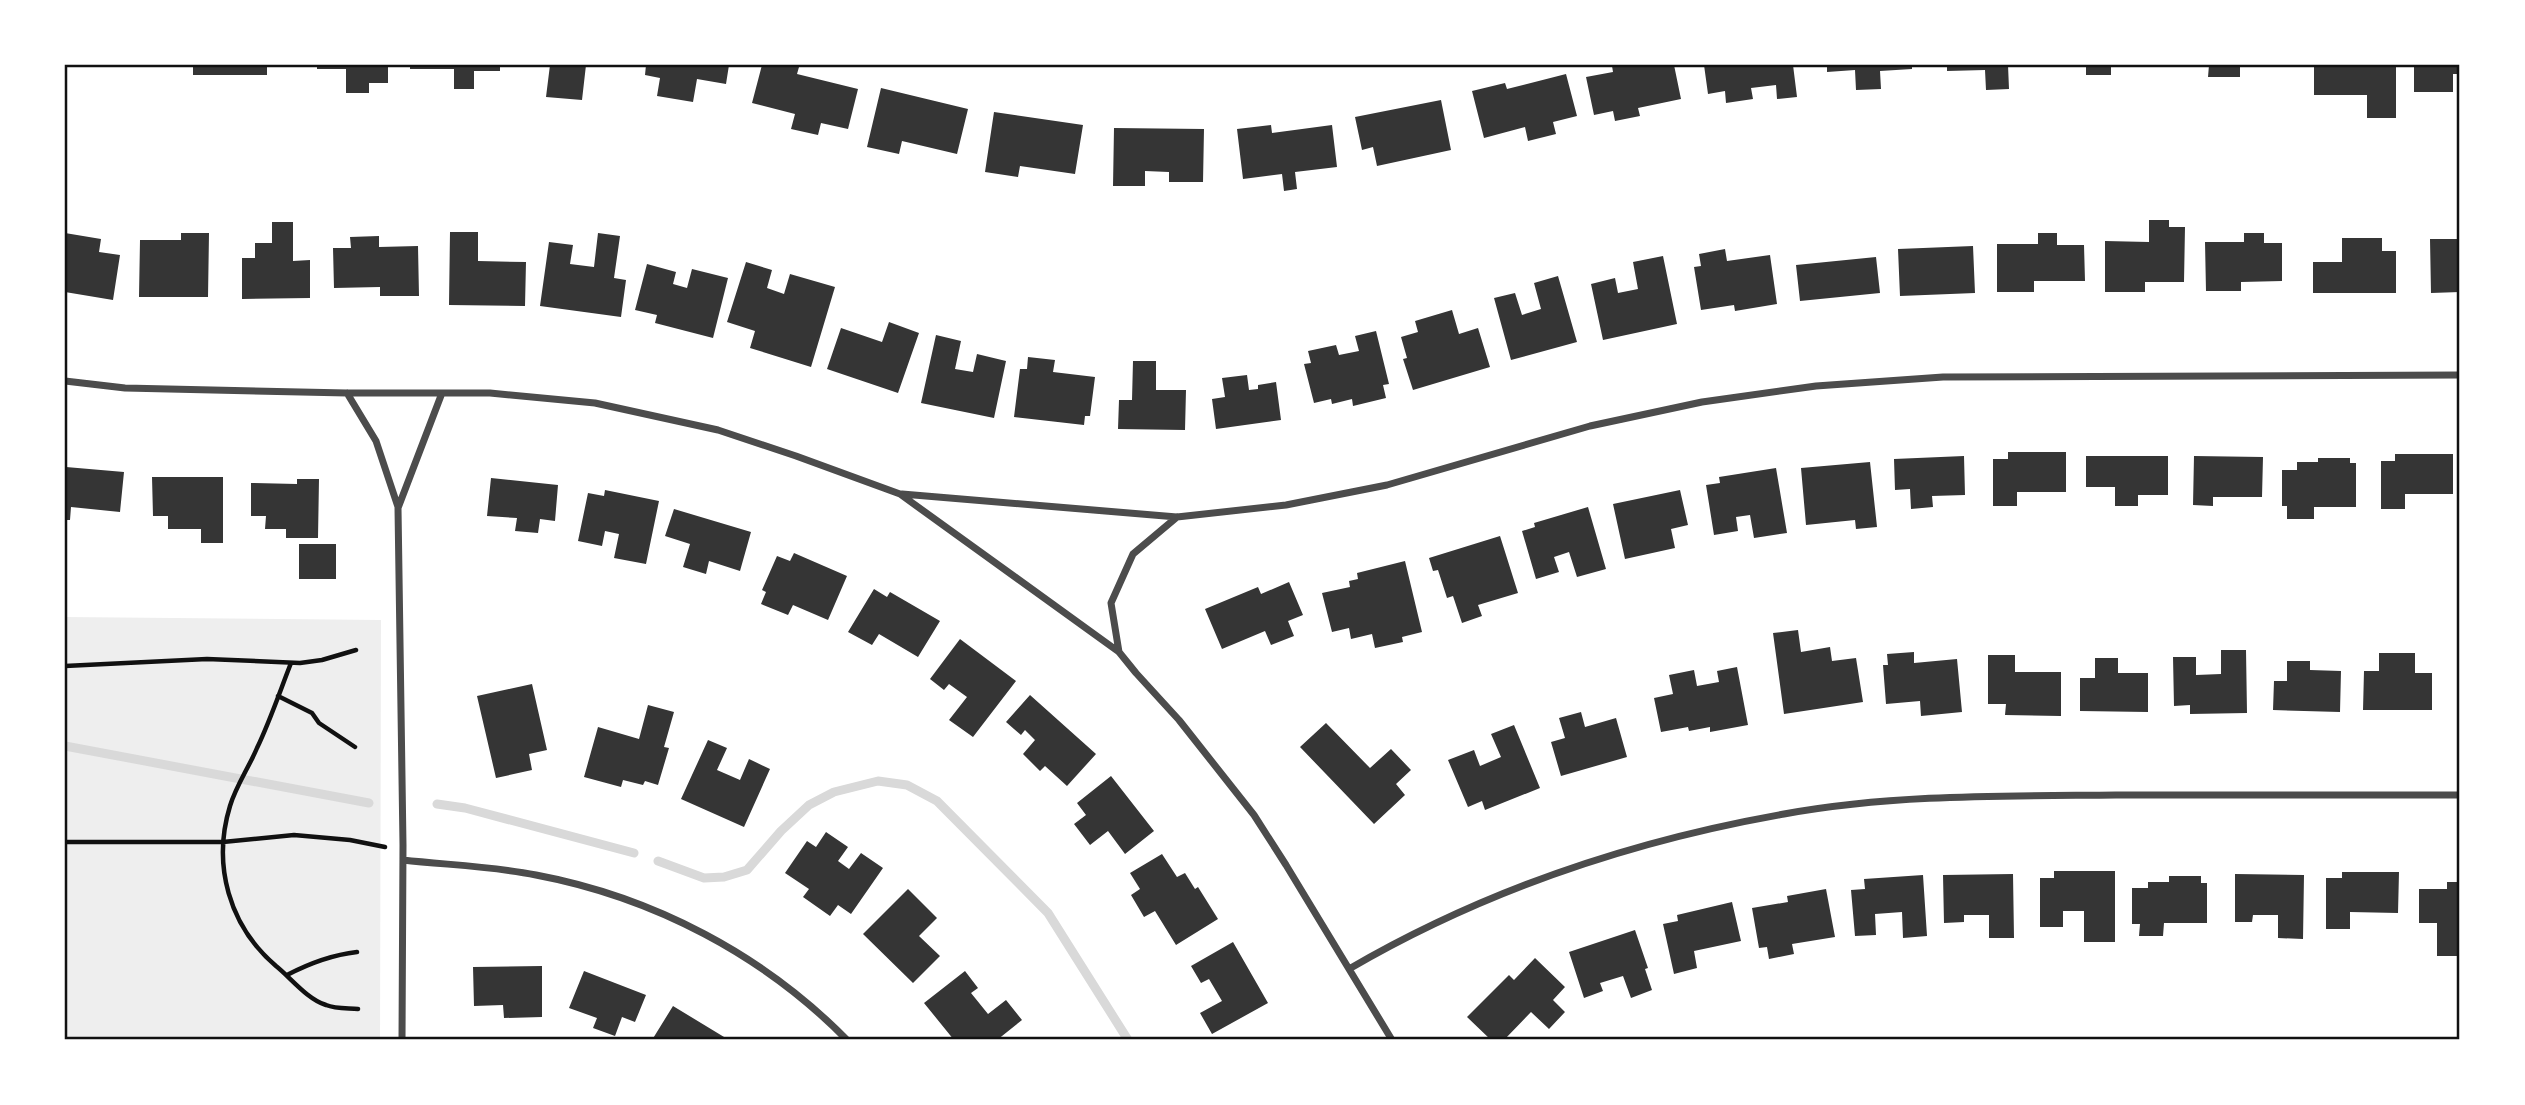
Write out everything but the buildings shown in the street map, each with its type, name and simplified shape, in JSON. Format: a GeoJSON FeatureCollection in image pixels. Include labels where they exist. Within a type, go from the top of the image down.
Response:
{"type":"FeatureCollection","features":[{"type":"Feature","properties":{"kind":"street"},"geometry":{"type":"LineString","coordinates":[[65,381],[125,388],[347,394],[490,393],[595,403],[718,430],[900,494],[1177,517],[1286,505],[1374,487],[1590,426],[1702,402],[1816,386],[1943,377],[2460,374]]}},
{"type":"Feature","properties":{"kind":"street"},"geometry":{"type":"LineString","coordinates":[[398,508],[442,393]]}},
{"type":"Feature","properties":{"kind":"street"},"geometry":{"type":"LineString","coordinates":[[347,394],[376,441],[398,508],[403,860],[402,1040]]}},
{"type":"Feature","properties":{"kind":"street"},"geometry":{"type":"LineString","coordinates":[[900,494],[1119,652],[1180,720],[1254,815],[1392,1040]]}},
{"type":"Feature","properties":{"kind":"street"},"geometry":{"type":"LineString","coordinates":[[1119,652],[1111,603],[1133,554],[1177,517]]}},
{"type":"Feature","properties":{"kind":"street"},"geometry":{"type":"LineString","coordinates":[[1349,969],[1403,937],[1478,903],[1573,867],[1675,836],[1786,813],[1886,801],[1989,796],[2460,795]]}},
{"type":"Feature","properties":{"kind":"street"},"geometry":{"type":"LineString","coordinates":[[403,860],[535,874],[600,891],[675,919],[738,951],[803,999],[848,1040]]}},
{"type":"Feature","properties":{"kind":"path"},"geometry":{"type":"LineString","coordinates":[[65,666],[207,659],[291,663],[322,660],[356,650]]}},
{"type":"Feature","properties":{"kind":"path"},"geometry":{"type":"LineString","coordinates":[[291,663],[258,747],[230,805],[223,842],[225,886],[245,930],[268,959],[325,1005],[358,1009]]}},
{"type":"Feature","properties":{"kind":"path"},"geometry":{"type":"LineString","coordinates":[[278,696],[312,713],[326,728],[355,747]]}},
{"type":"Feature","properties":{"kind":"path"},"geometry":{"type":"LineString","coordinates":[[65,842],[223,842],[294,835],[350,840],[385,847]]}},
{"type":"Feature","properties":{"kind":"path"},"geometry":{"type":"LineString","coordinates":[[287,975],[323,959],[357,952]]}},
{"type":"Feature","properties":{"kind":"shaded area"},"geometry":{"type":"Polygon","coordinates":[[[65,617],[381,620],[380,1040],[65,1040],[65,617]]]}},
{"type":"Feature","properties":{"kind":"waterway"},"geometry":{"type":"LineString","coordinates":[[65,746],[369,803]]}},
{"type":"Feature","properties":{"kind":"waterway"},"geometry":{"type":"LineString","coordinates":[[658,861],[704,878],[724,877],[747,870],[781,831],[809,805],[834,792],[878,781],[907,785],[937,801],[1048,913],[1128,1040]]}},
{"type":"Feature","properties":{"kind":"waterway"},"geometry":{"type":"LineString","coordinates":[[437,804],[465,808],[634,853]]}}]}
